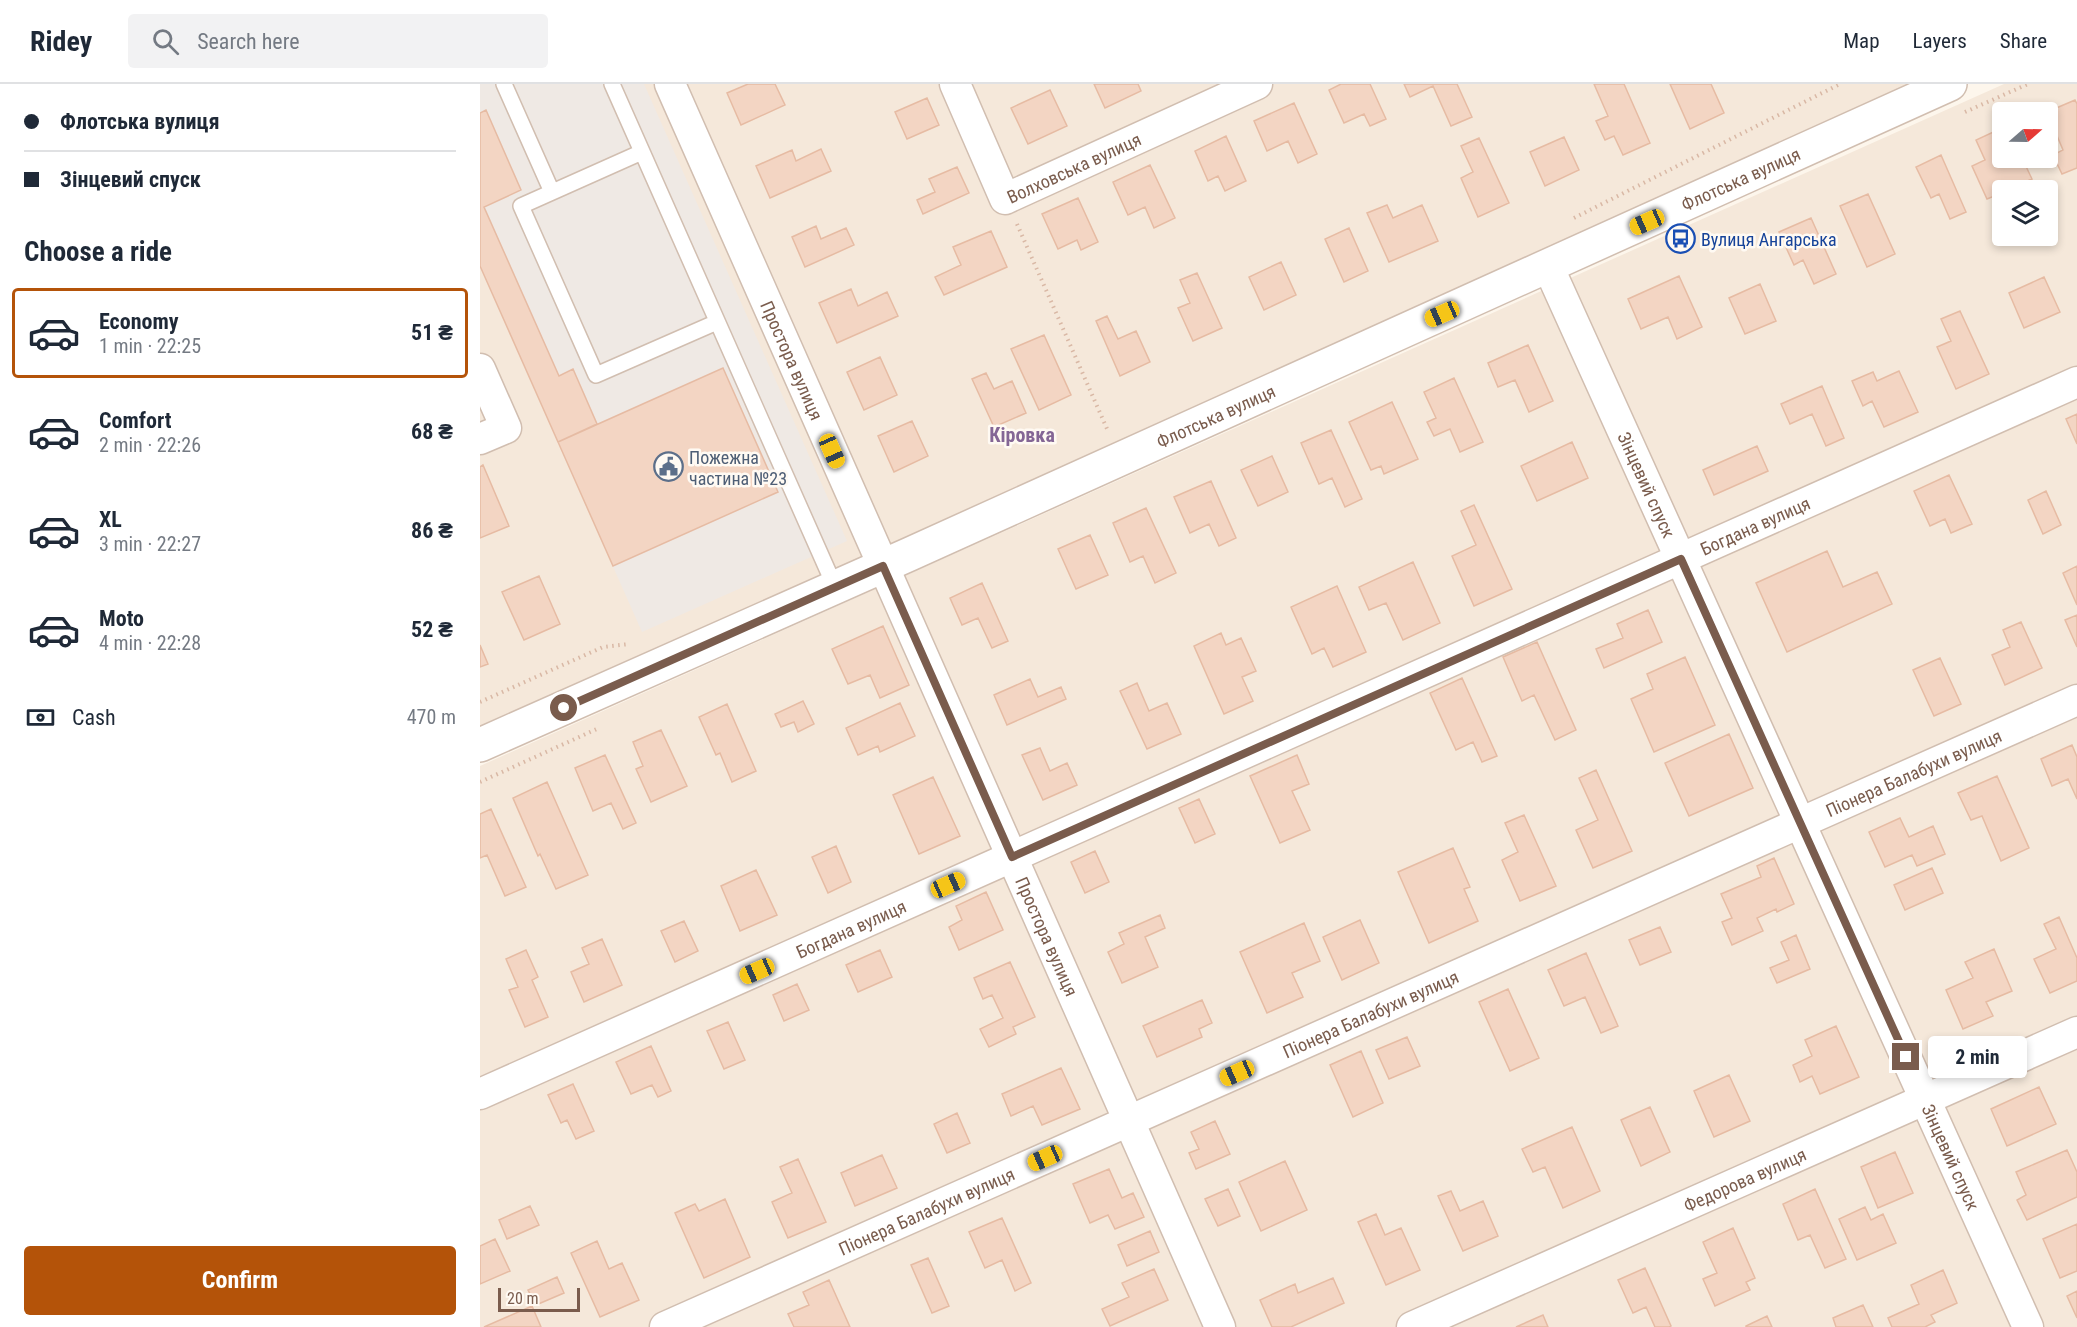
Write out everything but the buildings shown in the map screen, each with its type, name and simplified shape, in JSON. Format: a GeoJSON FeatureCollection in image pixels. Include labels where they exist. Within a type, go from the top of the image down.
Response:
{"type":"FeatureCollection","features":[{"type":"Feature","properties":{"kind":"street","name":"Простора вулиця"},"geometry":{"type":"LineString","coordinates":[[670,84],[1220,1327]]}},
{"type":"Feature","properties":{"kind":"street","name":"Волховська вулиця"},"geometry":{"type":"LineString","coordinates":[[955,84],[1005,199],[1257,84]]}},
{"type":"Feature","properties":{"kind":"street","name":"Флотська вулиця"},"geometry":{"type":"LineString","coordinates":[[480,745],[883,566],[1950,84]]}},
{"type":"Feature","properties":{"kind":"street","name":"Зінцевий спуск"},"geometry":{"type":"LineString","coordinates":[[1548,266],[2028,1327]]}},
{"type":"Feature","properties":{"kind":"street"},"geometry":{"type":"LineString","coordinates":[[480,369],[493,433]]}},
{"type":"Feature","properties":{"kind":"street","name":"Богдана вулиця"},"geometry":{"type":"LineString","coordinates":[[480,1094],[2077,382]]}},
{"type":"Feature","properties":{"kind":"street","name":"Піонера Балабухи вулиця"},"geometry":{"type":"LineString","coordinates":[[665,1327],[2077,700]]}},
{"type":"Feature","properties":{"kind":"street","name":"Федорова вулиця"},"geometry":{"type":"LineString","coordinates":[[1412,1327],[2077,1032]]}},
{"type":"Feature","properties":{"kind":"lane"},"geometry":{"type":"LineString","coordinates":[[504,84],[552,192]]}},
{"type":"Feature","properties":{"kind":"lane"},"geometry":{"type":"LineString","coordinates":[[612,84],[835,587]]}},
{"type":"Feature","properties":{"kind":"lane"},"geometry":{"type":"LineString","coordinates":[[642,152],[521,206],[596,375],[717,322]]}},
{"type":"Feature","properties":{"kind":"path"},"geometry":{"type":"LineString","coordinates":[[1005,199],[1108,431]]}},
{"type":"Feature","properties":{"kind":"path"},"geometry":{"type":"LineString","coordinates":[[480,702],[603,647],[638,643]]}},
{"type":"Feature","properties":{"kind":"shaded area"},"geometry":{"type":"Polygon","coordinates":[[[480,84],[1909,84],[879,549],[480,726],[480,84]]]}},
{"type":"Feature","properties":{"kind":"shaded area"},"geometry":{"type":"Polygon","coordinates":[[[480,84],[644,84],[847,541],[642,632],[480,266],[480,84]]]}},
{"type":"Feature","properties":{"kind":"shaded area"},"geometry":{"type":"Polygon","coordinates":[[[2004,84],[2077,84],[2077,1327],[480,1327],[480,766],[2004,84]]]}},
{"type":"Feature","properties":{"kind":"place","name":"Вулиця Ангарська"},"geometry":{"type":"Point","coordinates":[1680,239]}},
{"type":"Feature","properties":{"kind":"place","name":"Пожежна частина №23"},"geometry":{"type":"Point","coordinates":[668,467]}},
{"type":"Feature","properties":{"kind":"district","name":"Кіровка"},"geometry":{"type":"Point","coordinates":[1022,435]}},
{"type":"Feature","properties":{"kind":"route"},"geometry":{"type":"LineString","coordinates":[[564,708],[883,566],[1012,857],[1681,559],[1906,1057]]}}]}
